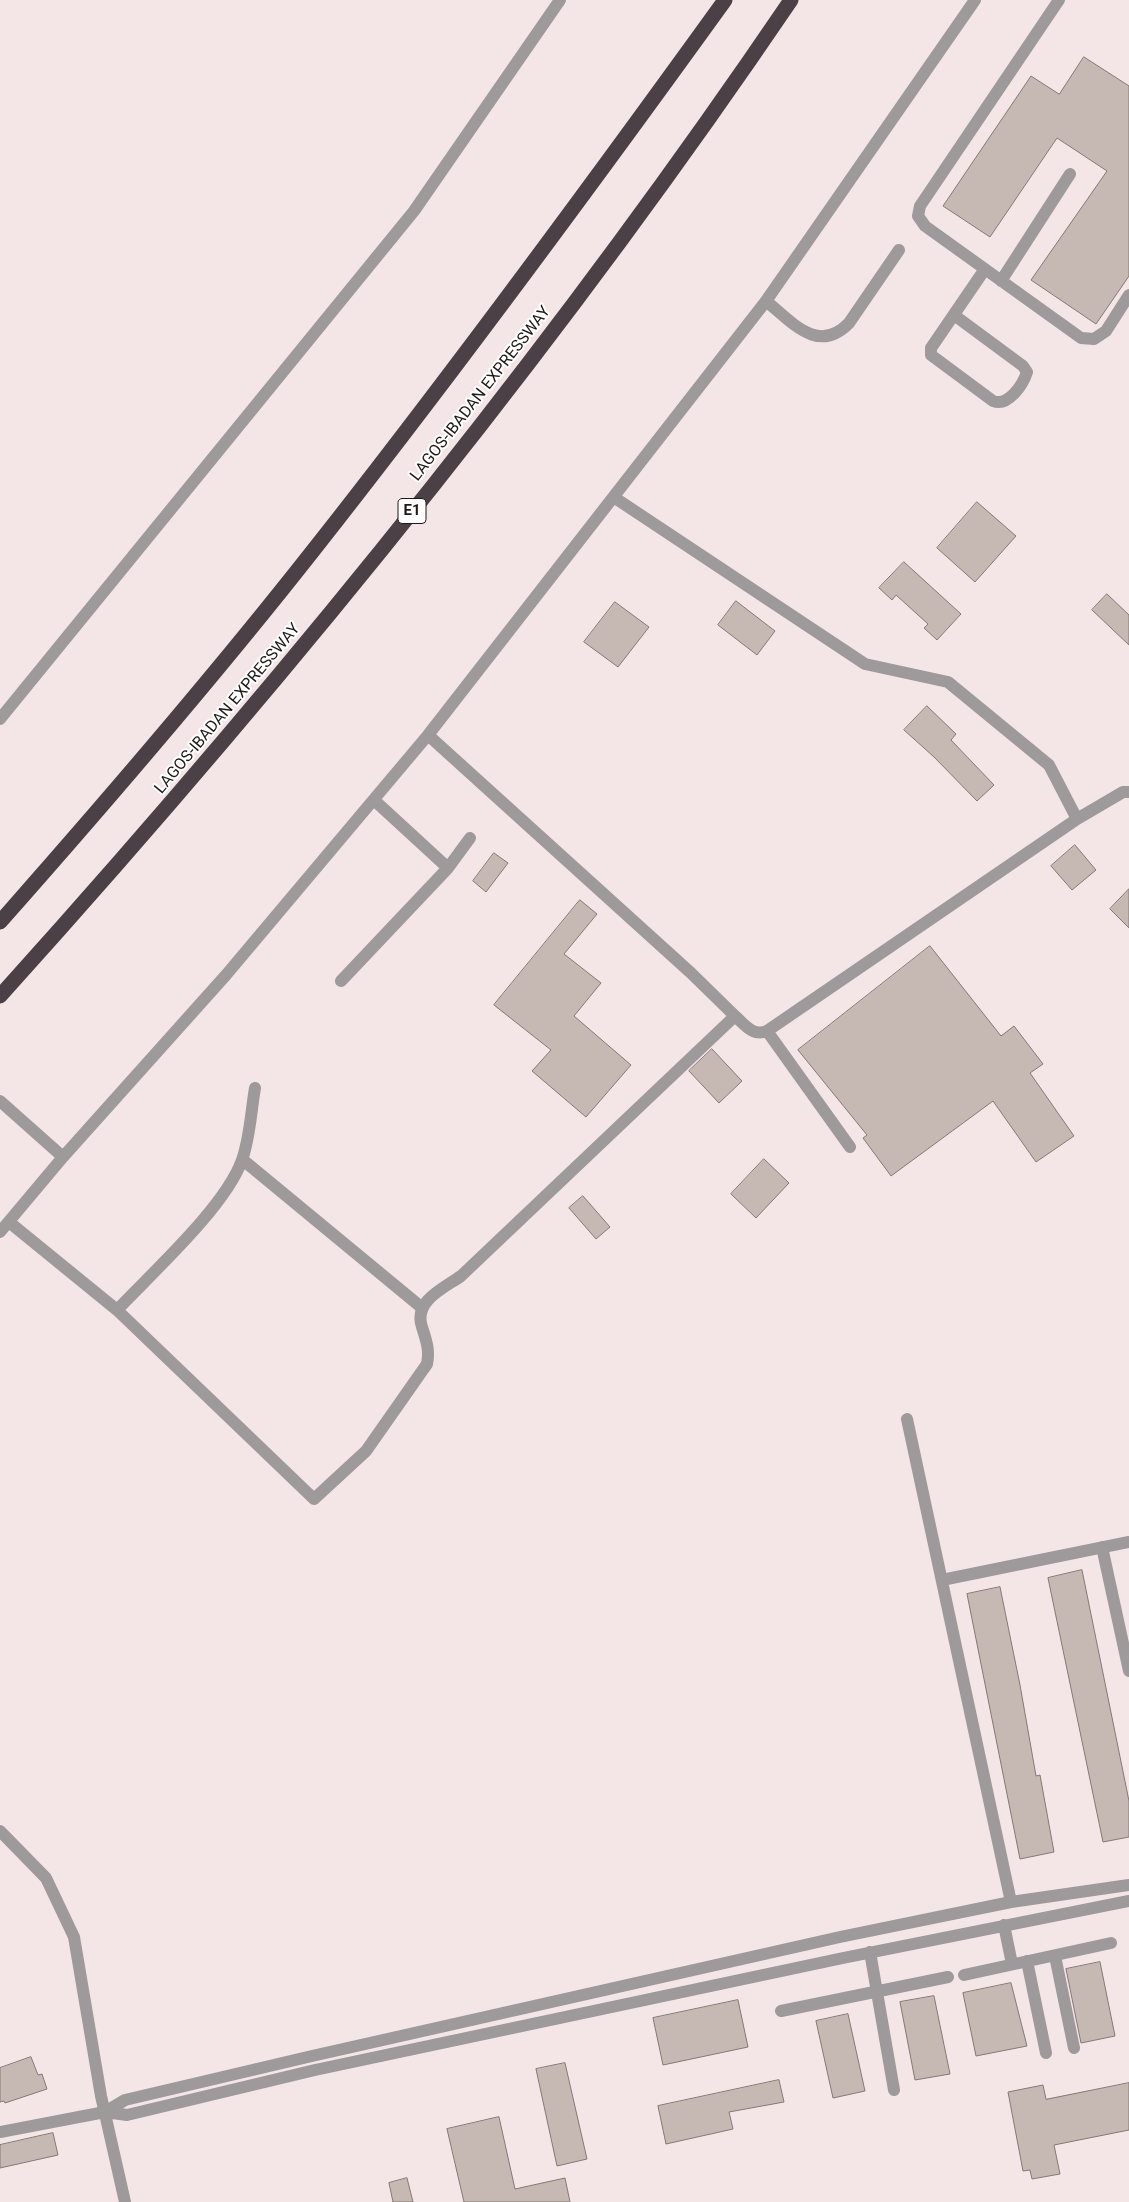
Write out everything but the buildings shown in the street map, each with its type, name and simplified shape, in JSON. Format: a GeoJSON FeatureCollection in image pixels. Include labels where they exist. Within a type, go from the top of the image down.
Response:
{"type":"FeatureCollection","features":[{"type":"Feature","properties":{"kind":"highway","name":"LAGOS-IBADAN EXPRESSWAY"},"geometry":{"type":"LineString","coordinates":[[0,922],[162,736],[310,555],[462,359],[593,183],[725,0]]}},
{"type":"Feature","properties":{"kind":"highway","name":"LAGOS-IBADAN EXPRESSWAY"},"geometry":{"type":"LineString","coordinates":[[0,996],[101,883],[336,608],[506,392],[666,178],[791,0]]}},
{"type":"Feature","properties":{"kind":"street"},"geometry":{"type":"LineString","coordinates":[[0,719],[414,211],[560,0]]}},
{"type":"Feature","properties":{"kind":"street"},"geometry":{"type":"LineString","coordinates":[[0,1232],[62,1157],[226,975],[428,735],[615,498],[766,301],[975,0]]}},
{"type":"Feature","properties":{"kind":"street"},"geometry":{"type":"LineString","coordinates":[[1060,0],[920,206],[918,216],[925,226],[1081,338],[1094,339],[1106,331],[1129,296]]}},
{"type":"Feature","properties":{"kind":"street"},"geometry":{"type":"LineString","coordinates":[[1001,281],[1070,174]]}},
{"type":"Feature","properties":{"kind":"street"},"geometry":{"type":"LineString","coordinates":[[766,301],[807,334],[817,338],[840,333],[849,324],[899,250]]}},
{"type":"Feature","properties":{"kind":"street"},"geometry":{"type":"LineString","coordinates":[[954,315],[1024,366],[1027,372],[1025,379],[1007,401],[1000,403],[993,401],[932,355],[931,348],[985,269]]}},
{"type":"Feature","properties":{"kind":"street"},"geometry":{"type":"LineString","coordinates":[[615,498],[865,664],[948,682],[1049,765],[1077,819]]}},
{"type":"Feature","properties":{"kind":"street"},"geometry":{"type":"LineString","coordinates":[[428,735],[684,966],[749,1030],[761,1034],[1077,819],[1123,792],[1129,792]]}},
{"type":"Feature","properties":{"kind":"street"},"geometry":{"type":"LineString","coordinates":[[374,800],[448,868]]}},
{"type":"Feature","properties":{"kind":"street"},"geometry":{"type":"LineString","coordinates":[[341,981],[448,868],[470,838]]}},
{"type":"Feature","properties":{"kind":"street"},"geometry":{"type":"LineString","coordinates":[[9,1222],[117,1310],[314,1500],[366,1452],[427,1364],[429,1356],[420,1316],[421,1307],[461,1276],[735,1016]]}},
{"type":"Feature","properties":{"kind":"street"},"geometry":{"type":"LineString","coordinates":[[767,1031],[850,1148]]}},
{"type":"Feature","properties":{"kind":"street"},"geometry":{"type":"LineString","coordinates":[[117,1310],[197,1226],[228,1188],[242,1160],[255,1088]]}},
{"type":"Feature","properties":{"kind":"street"},"geometry":{"type":"LineString","coordinates":[[0,1101],[62,1157]]}},
{"type":"Feature","properties":{"kind":"street"},"geometry":{"type":"LineString","coordinates":[[242,1160],[421,1307]]}},
{"type":"Feature","properties":{"kind":"street"},"geometry":{"type":"LineString","coordinates":[[907,1419],[1011,1902]]}},
{"type":"Feature","properties":{"kind":"street"},"geometry":{"type":"LineString","coordinates":[[942,1580],[1129,1542]]}},
{"type":"Feature","properties":{"kind":"street"},"geometry":{"type":"LineString","coordinates":[[1102,1547],[1129,1671]]}},
{"type":"Feature","properties":{"kind":"street"},"geometry":{"type":"LineString","coordinates":[[0,1831],[46,1878],[74,1937],[105,2112],[125,2202]]}},
{"type":"Feature","properties":{"kind":"street"},"geometry":{"type":"LineString","coordinates":[[105,2112],[125,2100],[669,1975],[960,1912],[1011,1902],[1129,1884]]}},
{"type":"Feature","properties":{"kind":"street"},"geometry":{"type":"LineString","coordinates":[[0,2132],[105,2112],[127,2115],[315,2070],[870,1952],[1129,1901]]}},
{"type":"Feature","properties":{"kind":"street"},"geometry":{"type":"LineString","coordinates":[[960,1912],[965,1933]]}},
{"type":"Feature","properties":{"kind":"street"},"geometry":{"type":"LineString","coordinates":[[1004,1925],[1012,1964]]}},
{"type":"Feature","properties":{"kind":"street"},"geometry":{"type":"LineString","coordinates":[[964,1975],[1111,1943]]}},
{"type":"Feature","properties":{"kind":"street"},"geometry":{"type":"LineString","coordinates":[[870,1952],[894,2090]]}},
{"type":"Feature","properties":{"kind":"street"},"geometry":{"type":"LineString","coordinates":[[1055,1956],[1074,2048]]}},
{"type":"Feature","properties":{"kind":"street"},"geometry":{"type":"LineString","coordinates":[[1027,1961],[1046,2053]]}},
{"type":"Feature","properties":{"kind":"street"},"geometry":{"type":"LineString","coordinates":[[669,1975],[675,1994]]}},
{"type":"Feature","properties":{"kind":"street"},"geometry":{"type":"LineString","coordinates":[[782,2011],[948,1977]]}}]}
